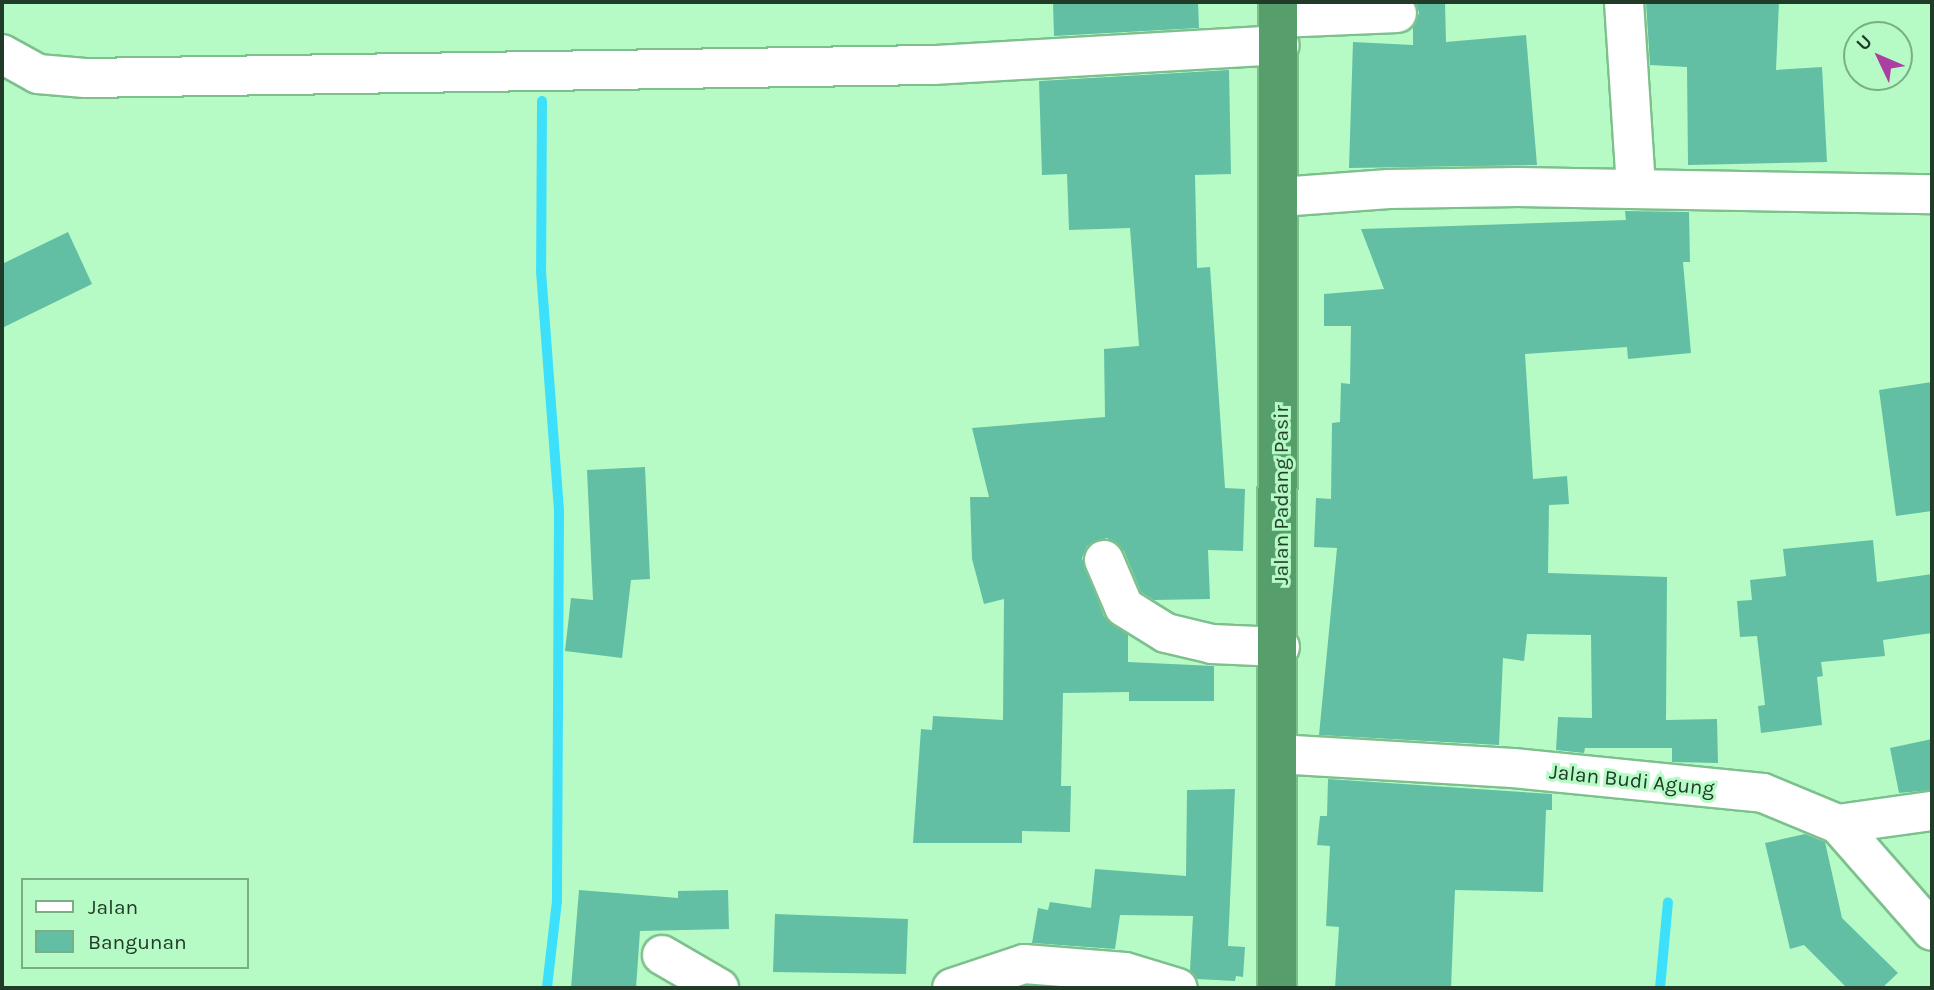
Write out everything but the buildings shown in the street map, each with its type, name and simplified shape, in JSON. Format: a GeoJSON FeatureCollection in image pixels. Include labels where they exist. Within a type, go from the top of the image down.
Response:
{"type":"FeatureCollection","features":[{"type":"Feature","properties":{"kind":"highway","name":"Jalan Padang Pasir"},"geometry":{"type":"LineString","coordinates":[[1277,988],[1276,754],[1280,647],[1279,22]]}},
{"type":"Feature","properties":{"kind":"street"},"geometry":{"type":"LineString","coordinates":[[1624,2],[1636,188]]}},
{"type":"Feature","properties":{"kind":"street"},"geometry":{"type":"LineString","coordinates":[[2,54],[38,74],[113,78],[934,65],[1279,22],[1398,13]]}},
{"type":"Feature","properties":{"kind":"street"},"geometry":{"type":"LineString","coordinates":[[1280,197],[1389,189],[1636,188],[1932,194]]}},
{"type":"Feature","properties":{"kind":"street"},"geometry":{"type":"LineString","coordinates":[[1104,560],[1124,607],[1166,633],[1212,644],[1280,647]]}},
{"type":"Feature","properties":{"kind":"street","name":"Jalan Budi Agung"},"geometry":{"type":"LineString","coordinates":[[1276,754],[1513,768],[1763,793],[1838,824],[1932,931]]}},
{"type":"Feature","properties":{"kind":"street"},"geometry":{"type":"LineString","coordinates":[[1838,824],[1932,811]]}},
{"type":"Feature","properties":{"kind":"street"},"geometry":{"type":"LineString","coordinates":[[662,955],[719,988]]}},
{"type":"Feature","properties":{"kind":"street"},"geometry":{"type":"LineString","coordinates":[[952,988],[1024,964],[1125,972],[1178,988]]}},
{"type":"Feature","properties":{"kind":"waterway"},"geometry":{"type":"LineString","coordinates":[[542,101],[541,271],[559,511],[557,901],[547,988]]}},
{"type":"Feature","properties":{"kind":"waterway"},"geometry":{"type":"LineString","coordinates":[[1660,988],[1668,902]]}}]}
